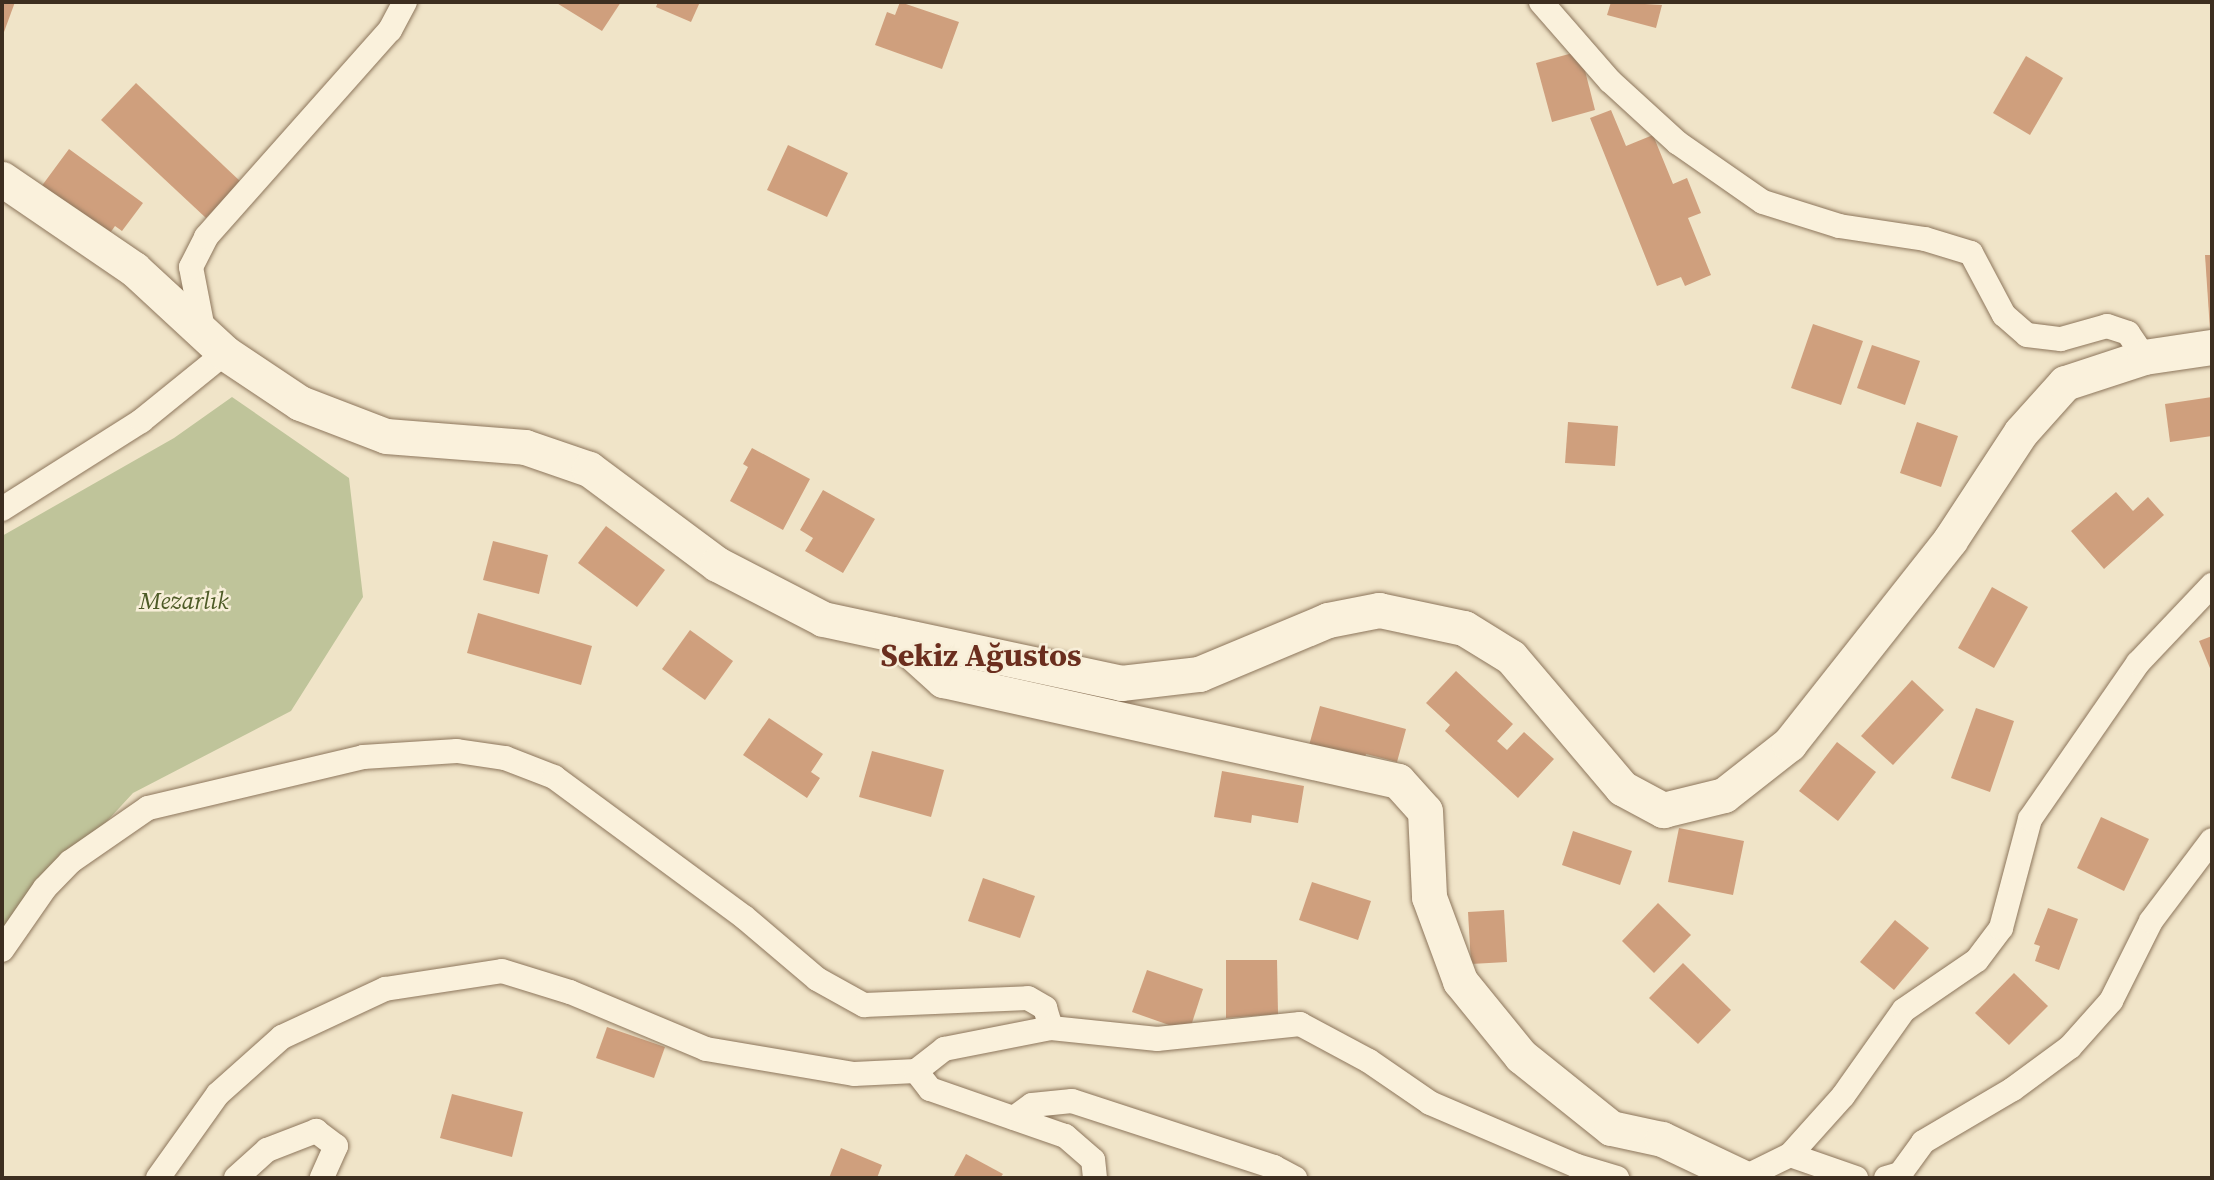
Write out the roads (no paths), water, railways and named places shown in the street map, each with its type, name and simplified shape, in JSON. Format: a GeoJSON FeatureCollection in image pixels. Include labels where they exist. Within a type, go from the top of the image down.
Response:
{"type":"FeatureCollection","features":[{"type":"Feature","properties":{"kind":"street"},"geometry":{"type":"LineString","coordinates":[[214,344],[191,267],[206,237],[390,30],[405,2]]}},
{"type":"Feature","properties":{"kind":"street"},"geometry":{"type":"LineString","coordinates":[[1541,2],[1610,81],[1678,143],[1763,202],[1839,226],[1925,239],[1971,253],[2004,315],[2027,335],[2061,339],[2107,326],[2128,333],[2144,357]]}},
{"type":"Feature","properties":{"kind":"street"},"geometry":{"type":"LineString","coordinates":[[2,179],[134,269],[214,344],[300,403],[386,436],[524,447],[589,469],[716,564],[823,619],[1121,683],[1199,674],[1328,620],[1379,610],[1464,628],[1511,657],[1622,788],[1663,810],[1724,795],[1789,744],[1950,540],[2021,432],[2065,383],[2144,357],[2212,347]]}},
{"type":"Feature","properties":{"kind":"street"},"geometry":{"type":"LineString","coordinates":[[2,509],[141,421],[214,344]]}},
{"type":"Feature","properties":{"kind":"street"},"geometry":{"type":"LineString","coordinates":[[892,634],[943,680],[1398,781],[1425,811],[1429,897],[1460,981],[1521,1056],[1611,1128],[1662,1139],[1744,1178],[1790,1155],[1843,1096],[1904,1010],[1977,960],[2001,928],[2030,819],[2138,663],[2212,585]]}},
{"type":"Feature","properties":{"kind":"street"},"geometry":{"type":"LineString","coordinates":[[2,950],[45,888],[70,862],[148,808],[363,757],[457,751],[505,758],[554,777],[744,916],[817,979],[864,1005],[1028,998],[1045,1008],[1051,1028]]}},
{"type":"Feature","properties":{"kind":"street"},"geometry":{"type":"LineString","coordinates":[[1886,1178],[1900,1174],[1923,1142],[2013,1089],[2070,1047],[2111,1001],[2151,921],[2212,840]]}},
{"type":"Feature","properties":{"kind":"street"},"geometry":{"type":"LineString","coordinates":[[158,1178],[218,1094],[282,1037],[385,989],[502,971],[570,992],[706,1049],[854,1074],[916,1071],[944,1049],[1051,1028],[1157,1039],[1300,1024],[1369,1061],[1430,1103],[1577,1166],[1617,1178]]}},
{"type":"Feature","properties":{"kind":"street"},"geometry":{"type":"LineString","coordinates":[[916,1071],[930,1088],[1065,1136],[1093,1160],[1095,1178]]}},
{"type":"Feature","properties":{"kind":"street"},"geometry":{"type":"LineString","coordinates":[[1014,1118],[1032,1105],[1072,1101],[1274,1167],[1295,1178]]}},
{"type":"Feature","properties":{"kind":"street"},"geometry":{"type":"LineString","coordinates":[[236,1178],[267,1150],[316,1131],[337,1146],[322,1178]]}},
{"type":"Feature","properties":{"kind":"street"},"geometry":{"type":"LineString","coordinates":[[1790,1155],[1856,1178]]}},
{"type":"Feature","properties":{"kind":"district","name":"Sekiz Ağustos"},"geometry":{"type":"Point","coordinates":[981,655]}},
{"type":"Feature","properties":{"kind":"park label","name":"Mezarlık"},"geometry":{"type":"Point","coordinates":[184,601]}}]}
